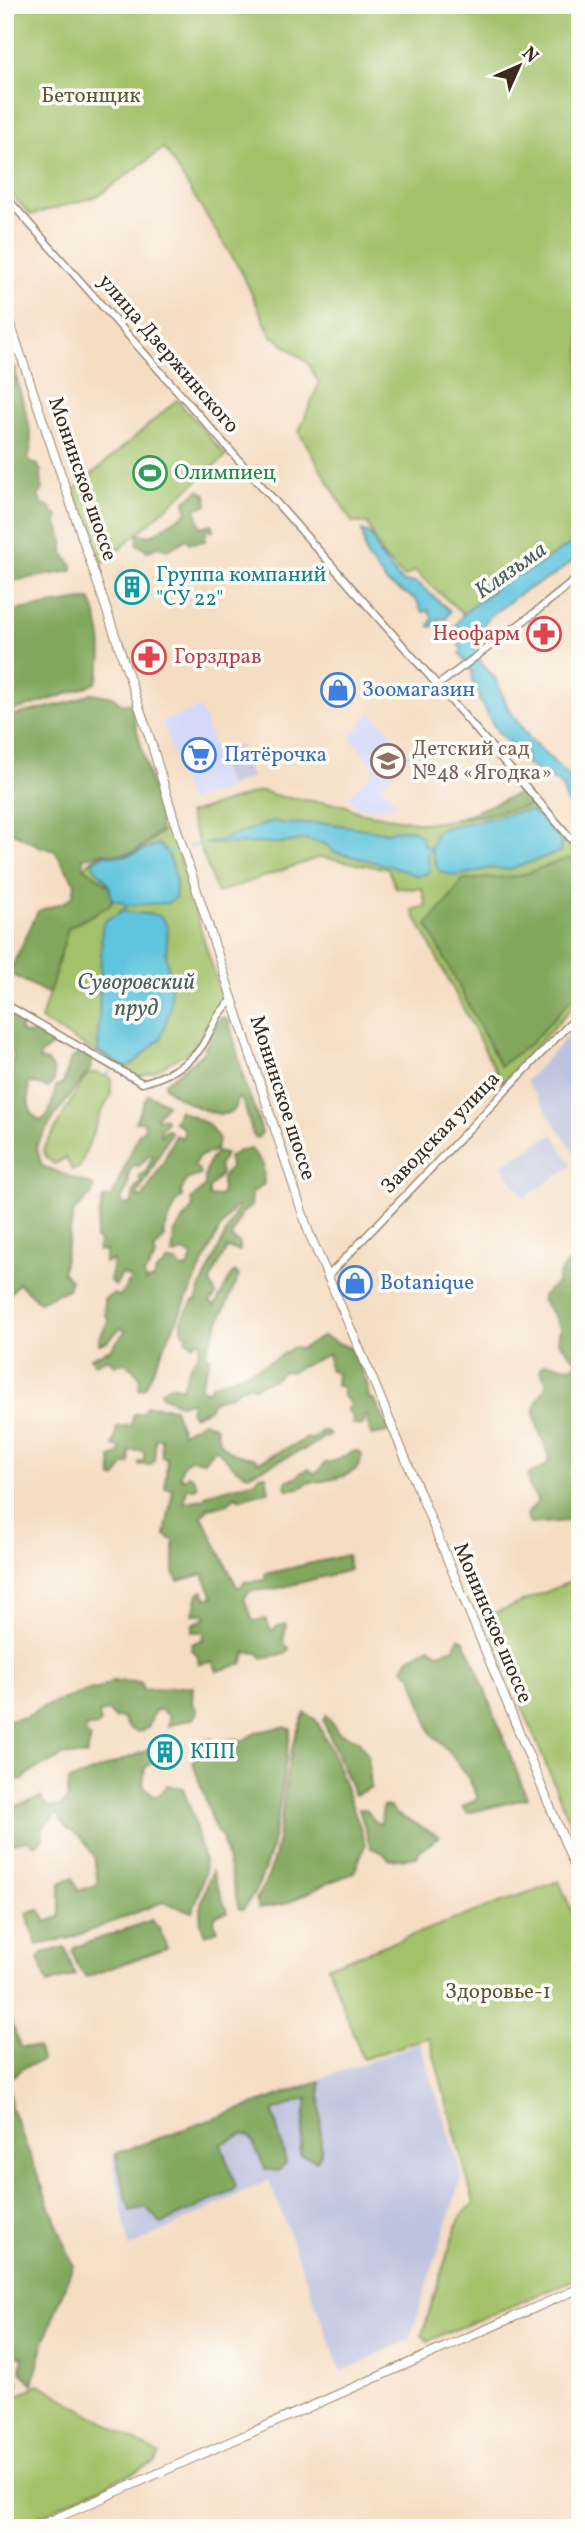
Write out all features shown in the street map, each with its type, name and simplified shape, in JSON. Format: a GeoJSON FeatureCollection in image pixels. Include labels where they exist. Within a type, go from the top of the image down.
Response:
{"type":"FeatureCollection","features":[{"type":"Feature","properties":{"kind":"main road","name":"Монинское шоссе"},"geometry":{"type":"LineString","coordinates":[[5,308],[152,745],[232,1002],[309,1233],[373,1380],[580,1879]]}},
{"type":"Feature","properties":{"kind":"main road"},"geometry":{"type":"LineString","coordinates":[[34,2528],[580,2288]]}},
{"type":"Feature","properties":{"kind":"street","name":"улица Дзержинского"},"geometry":{"type":"LineString","coordinates":[[5,197],[580,849]]}},
{"type":"Feature","properties":{"kind":"street"},"geometry":{"type":"LineString","coordinates":[[438,685],[580,576]]}},
{"type":"Feature","properties":{"kind":"street"},"geometry":{"type":"LineString","coordinates":[[5,1004],[142,1083],[163,1075],[197,1054],[219,1013],[232,1002]]}},
{"type":"Feature","properties":{"kind":"street","name":"Заводская улица"},"geometry":{"type":"LineString","coordinates":[[327,1277],[580,1013]]}},
{"type":"Feature","properties":{"kind":"shaded area"},"geometry":{"type":"Polygon","coordinates":[[[201,708],[228,789],[188,801],[162,721],[201,708]]]}},
{"type":"Feature","properties":{"kind":"shaded area","name":"Детский сад №48 «Ягодка»"},"geometry":{"type":"Polygon","coordinates":[[[372,712],[411,755],[381,785],[398,804],[374,809],[356,806],[348,797],[372,773],[374,766],[350,737],[372,712]]]}},
{"type":"Feature","properties":{"kind":"shaded area"},"geometry":{"type":"Polygon","coordinates":[[[240,746],[251,778],[228,786],[217,754],[240,746]]]}},
{"type":"Feature","properties":{"kind":"shaded area"},"geometry":{"type":"Polygon","coordinates":[[[580,1023],[580,1160],[526,1081],[580,1023]]]}},
{"type":"Feature","properties":{"kind":"shaded area"},"geometry":{"type":"Polygon","coordinates":[[[553,1134],[572,1166],[524,1198],[502,1165],[553,1134]]]}},
{"type":"Feature","properties":{"kind":"shaded area"},"geometry":{"type":"Polygon","coordinates":[[[420,2043],[462,2176],[410,2339],[341,2372],[269,2180],[129,2247],[112,2154],[420,2043]]]}},
{"type":"Feature","properties":{"kind":"green space","name":"Бетонщик"},"geometry":{"type":"Polygon","coordinates":[[[5,5],[580,5],[580,539],[530,572],[503,579],[463,614],[415,571],[404,577],[382,555],[368,524],[352,522],[299,432],[319,383],[307,362],[271,335],[241,271],[164,148],[98,196],[31,215],[5,188],[5,5]]]}},
{"type":"Feature","properties":{"kind":"green space"},"geometry":{"type":"Polygon","coordinates":[[[5,363],[16,368],[30,435],[28,458],[32,464],[37,464],[41,471],[42,491],[38,496],[43,506],[47,505],[52,509],[52,513],[57,514],[56,522],[63,539],[63,553],[72,565],[72,571],[5,582],[5,363]]]}},
{"type":"Feature","properties":{"kind":"green space","name":"Олимпиец"},"geometry":{"type":"Polygon","coordinates":[[[177,400],[226,456],[100,566],[74,490],[177,400]]]}},
{"type":"Feature","properties":{"kind":"green space"},"geometry":{"type":"Polygon","coordinates":[[[199,490],[206,494],[207,505],[195,508],[201,527],[212,524],[213,530],[206,530],[205,541],[190,543],[187,539],[168,550],[158,547],[148,551],[137,544],[138,534],[150,536],[187,512],[185,501],[199,490]]]}},
{"type":"Feature","properties":{"kind":"green space"},"geometry":{"type":"Polygon","coordinates":[[[91,600],[100,631],[102,652],[96,683],[5,712],[5,612],[91,600]]]}},
{"type":"Feature","properties":{"kind":"green space"},"geometry":{"type":"Polygon","coordinates":[[[91,693],[114,697],[121,704],[130,703],[161,823],[159,832],[134,852],[120,855],[100,853],[83,858],[84,867],[112,888],[113,898],[109,906],[68,928],[49,994],[9,973],[38,911],[65,902],[73,896],[75,884],[55,851],[5,829],[5,717],[72,702],[91,693]]]}},
{"type":"Feature","properties":{"kind":"green space"},"geometry":{"type":"Polygon","coordinates":[[[261,791],[282,797],[344,805],[358,812],[422,823],[534,805],[580,858],[580,999],[502,1083],[412,910],[426,906],[422,889],[396,888],[388,869],[320,857],[217,893],[188,814],[261,791]]]}},
{"type":"Feature","properties":{"kind":"green space"},"geometry":{"type":"Polygon","coordinates":[[[522,792],[534,805],[455,820],[522,792]]]}},
{"type":"Feature","properties":{"kind":"green space"},"geometry":{"type":"Polygon","coordinates":[[[169,825],[222,999],[192,1049],[155,1071],[137,1077],[41,1020],[86,866],[92,859],[104,854],[123,855],[138,851],[169,825]]]}},
{"type":"Feature","properties":{"kind":"green space"},"geometry":{"type":"Polygon","coordinates":[[[568,858],[580,866],[580,990],[531,1043],[500,1066],[427,925],[462,880],[519,876],[568,858]]]}},
{"type":"Feature","properties":{"kind":"green space"},"geometry":{"type":"Polygon","coordinates":[[[5,1008],[15,1014],[24,1034],[45,1032],[47,1040],[53,1045],[41,1054],[39,1060],[47,1061],[54,1070],[54,1081],[48,1088],[29,1082],[30,1109],[41,1121],[49,1114],[56,1087],[63,1084],[71,1059],[80,1053],[93,1060],[90,1069],[36,1146],[42,1166],[94,1186],[92,1194],[74,1211],[62,1272],[71,1280],[68,1289],[39,1302],[19,1283],[5,1300],[5,1094],[11,1081],[10,1068],[14,1056],[9,1042],[5,1040],[5,1008]]]}},
{"type":"Feature","properties":{"kind":"green space"},"geometry":{"type":"Polygon","coordinates":[[[223,1017],[229,1021],[246,1087],[257,1115],[262,1133],[257,1138],[253,1135],[240,1098],[237,1099],[235,1109],[228,1113],[217,1113],[192,1105],[165,1087],[165,1083],[202,1054],[218,1020],[223,1017]]]}},
{"type":"Feature","properties":{"kind":"green space"},"geometry":{"type":"Polygon","coordinates":[[[88,1074],[107,1075],[111,1080],[111,1095],[79,1168],[72,1170],[66,1158],[54,1164],[43,1150],[84,1079],[88,1074]]]}},
{"type":"Feature","properties":{"kind":"green space"},"geometry":{"type":"Polygon","coordinates":[[[148,1094],[167,1104],[156,1117],[164,1117],[166,1121],[160,1131],[161,1135],[166,1129],[171,1132],[138,1193],[138,1198],[143,1197],[163,1163],[175,1135],[181,1138],[184,1133],[182,1126],[174,1122],[179,1110],[208,1124],[219,1139],[215,1151],[198,1157],[194,1166],[200,1175],[186,1180],[181,1192],[182,1197],[177,1201],[163,1234],[165,1237],[154,1250],[156,1256],[144,1275],[145,1281],[154,1279],[156,1271],[168,1261],[177,1262],[182,1269],[188,1268],[192,1256],[183,1251],[172,1254],[175,1232],[193,1207],[191,1200],[205,1186],[207,1168],[217,1152],[226,1154],[219,1165],[221,1174],[209,1188],[209,1197],[222,1195],[222,1178],[230,1168],[229,1158],[238,1151],[251,1149],[263,1164],[264,1184],[252,1193],[251,1206],[242,1213],[231,1237],[240,1244],[240,1251],[227,1248],[210,1281],[216,1295],[210,1303],[215,1306],[232,1274],[236,1272],[239,1276],[205,1353],[211,1358],[200,1385],[203,1390],[208,1391],[212,1385],[265,1364],[293,1347],[301,1349],[323,1336],[352,1349],[367,1383],[369,1398],[375,1401],[389,1428],[387,1432],[371,1435],[366,1415],[360,1426],[352,1424],[353,1417],[347,1410],[350,1403],[343,1396],[342,1387],[336,1386],[337,1374],[329,1369],[329,1354],[290,1372],[284,1371],[274,1379],[254,1387],[249,1384],[229,1396],[214,1400],[209,1409],[193,1416],[190,1410],[193,1402],[179,1404],[162,1396],[161,1391],[166,1388],[182,1388],[190,1365],[198,1355],[201,1342],[197,1341],[193,1345],[186,1340],[188,1335],[182,1332],[182,1318],[193,1301],[196,1301],[238,1207],[234,1207],[218,1232],[145,1388],[139,1390],[140,1377],[126,1363],[114,1365],[108,1358],[95,1364],[91,1358],[111,1349],[126,1330],[120,1328],[107,1342],[99,1344],[99,1338],[109,1320],[105,1315],[104,1299],[113,1294],[120,1296],[131,1279],[122,1274],[115,1286],[110,1281],[113,1260],[104,1263],[106,1251],[98,1251],[99,1241],[95,1239],[103,1198],[112,1197],[139,1133],[145,1128],[144,1122],[135,1122],[148,1094]],[[153,1154],[139,1166],[133,1166],[129,1172],[128,1186],[121,1200],[124,1205],[132,1203],[134,1189],[141,1182],[139,1176],[146,1172],[153,1154]]]}},
{"type":"Feature","properties":{"kind":"green space"},"geometry":{"type":"Polygon","coordinates":[[[580,1254],[580,1520],[530,1524],[526,1516],[538,1501],[529,1486],[528,1475],[547,1465],[549,1458],[535,1413],[547,1382],[540,1369],[544,1364],[574,1366],[577,1361],[558,1341],[560,1328],[542,1296],[557,1283],[565,1266],[580,1254]]]}},
{"type":"Feature","properties":{"kind":"green space"},"geometry":{"type":"Polygon","coordinates":[[[147,1406],[174,1408],[182,1433],[203,1421],[216,1427],[224,1447],[234,1453],[255,1458],[258,1462],[308,1438],[312,1440],[320,1432],[326,1431],[330,1434],[307,1448],[248,1475],[234,1467],[215,1448],[204,1461],[191,1459],[183,1464],[180,1476],[184,1479],[188,1475],[193,1477],[197,1486],[194,1489],[188,1487],[183,1502],[204,1499],[207,1494],[256,1481],[260,1475],[266,1475],[269,1491],[240,1499],[236,1496],[227,1504],[208,1508],[202,1516],[237,1587],[241,1587],[244,1582],[266,1580],[265,1574],[347,1555],[350,1570],[275,1589],[250,1591],[244,1598],[253,1621],[266,1619],[271,1631],[286,1624],[283,1643],[289,1649],[287,1653],[262,1658],[259,1653],[246,1652],[242,1664],[217,1671],[213,1662],[199,1664],[197,1654],[191,1650],[192,1644],[203,1639],[204,1632],[192,1632],[193,1624],[206,1618],[204,1614],[193,1614],[198,1593],[203,1591],[207,1599],[213,1597],[203,1574],[178,1581],[174,1572],[174,1541],[165,1535],[173,1489],[165,1488],[167,1458],[162,1457],[161,1438],[155,1439],[155,1460],[150,1465],[139,1465],[139,1462],[144,1461],[144,1451],[129,1451],[130,1463],[124,1465],[116,1478],[112,1478],[111,1457],[119,1454],[121,1449],[113,1446],[117,1427],[131,1425],[134,1414],[142,1413],[147,1406]]]}},
{"type":"Feature","properties":{"kind":"green space"},"geometry":{"type":"Polygon","coordinates":[[[355,1451],[362,1456],[354,1471],[334,1479],[307,1483],[302,1487],[288,1490],[285,1487],[287,1480],[296,1478],[300,1473],[309,1469],[313,1473],[319,1471],[325,1463],[355,1451]]]}},
{"type":"Feature","properties":{"kind":"green space"},"geometry":{"type":"Polygon","coordinates":[[[580,1578],[580,1847],[485,1617],[580,1578]]]}},
{"type":"Feature","properties":{"kind":"green space"},"geometry":{"type":"Polygon","coordinates":[[[459,1638],[464,1641],[471,1655],[527,1798],[468,1813],[462,1807],[478,1798],[469,1779],[431,1733],[412,1676],[403,1668],[409,1658],[430,1647],[438,1653],[454,1648],[459,1638]]]}},
{"type":"Feature","properties":{"kind":"green space"},"geometry":{"type":"Polygon","coordinates":[[[112,1681],[141,1682],[143,1690],[193,1686],[192,1703],[197,1710],[195,1718],[168,1726],[169,1716],[160,1709],[154,1712],[148,1728],[138,1732],[129,1728],[122,1717],[114,1719],[109,1711],[99,1713],[100,1723],[96,1727],[86,1727],[85,1734],[91,1738],[86,1756],[62,1755],[33,1770],[23,1780],[14,1779],[5,1773],[5,1720],[26,1717],[43,1707],[98,1689],[112,1681]]]}},
{"type":"Feature","properties":{"kind":"green space"},"geometry":{"type":"Polygon","coordinates":[[[305,1713],[316,1720],[332,1752],[365,1845],[354,1873],[285,1904],[259,1908],[256,1899],[268,1877],[275,1854],[291,1752],[305,1713]]]}},
{"type":"Feature","properties":{"kind":"green space"},"geometry":{"type":"Polygon","coordinates":[[[326,1715],[339,1733],[358,1740],[368,1755],[371,1788],[354,1795],[323,1720],[326,1715]]]}},
{"type":"Feature","properties":{"kind":"green space"},"geometry":{"type":"Polygon","coordinates":[[[283,1727],[291,1729],[271,1848],[255,1892],[243,1909],[239,1909],[222,1837],[216,1831],[193,1763],[211,1738],[218,1746],[226,1740],[236,1739],[240,1742],[257,1732],[283,1727]]]}},
{"type":"Feature","properties":{"kind":"green space"},"geometry":{"type":"Polygon","coordinates":[[[151,1749],[157,1759],[145,1768],[143,1785],[154,1796],[158,1796],[167,1785],[183,1788],[194,1820],[205,1872],[193,1912],[163,1902],[71,1938],[37,1945],[26,1913],[39,1910],[46,1922],[60,1917],[60,1883],[73,1877],[78,1891],[98,1884],[94,1856],[82,1838],[65,1826],[57,1813],[42,1828],[43,1838],[35,1845],[27,1840],[5,1845],[5,1810],[41,1797],[43,1802],[51,1807],[61,1806],[67,1800],[69,1781],[151,1749]]]}},
{"type":"Feature","properties":{"kind":"green space"},"geometry":{"type":"Polygon","coordinates":[[[383,1806],[390,1807],[396,1814],[439,1836],[420,1849],[417,1857],[390,1860],[384,1853],[371,1848],[359,1809],[366,1809],[375,1822],[381,1824],[383,1806]]]}},
{"type":"Feature","properties":{"kind":"green space"},"geometry":{"type":"Polygon","coordinates":[[[212,1871],[227,1912],[215,1916],[218,1930],[205,1935],[200,1911],[212,1871]]]}},
{"type":"Feature","properties":{"kind":"green space","name":"Здоровье-1"},"geometry":{"type":"Polygon","coordinates":[[[559,1881],[580,1931],[580,2277],[428,2341],[422,2335],[456,2227],[462,2215],[474,2203],[429,2037],[363,2059],[328,1966],[559,1881]]]}},
{"type":"Feature","properties":{"kind":"green space"},"geometry":{"type":"Polygon","coordinates":[[[152,1920],[160,1930],[167,1948],[86,1977],[79,1969],[72,1951],[75,1947],[152,1920]]]}},
{"type":"Feature","properties":{"kind":"green space"},"geometry":{"type":"Polygon","coordinates":[[[65,1947],[75,1975],[48,1984],[38,1958],[43,1953],[65,1947]]]}},
{"type":"Feature","properties":{"kind":"green space"},"geometry":{"type":"Polygon","coordinates":[[[5,2002],[20,2047],[37,2048],[42,2061],[23,2068],[8,2080],[11,2107],[73,2265],[44,2342],[33,2384],[21,2372],[23,2356],[8,2355],[19,2385],[13,2402],[5,2399],[5,2002]]]}},
{"type":"Feature","properties":{"kind":"green space"},"geometry":{"type":"Polygon","coordinates":[[[320,2081],[321,2152],[317,2161],[300,2154],[307,2098],[273,2111],[286,2163],[278,2171],[265,2169],[250,2136],[243,2134],[221,2144],[236,2187],[231,2192],[161,2224],[146,2207],[130,2211],[117,2153],[320,2081]]]}},
{"type":"Feature","properties":{"kind":"green space"},"geometry":{"type":"Polygon","coordinates":[[[39,2384],[160,2455],[154,2463],[13,2528],[5,2528],[5,2403],[39,2384]]]}},
{"type":"Feature","properties":{"kind":"water"},"geometry":{"type":"Polygon","coordinates":[[[362,531],[371,535],[379,554],[402,582],[417,582],[450,611],[446,619],[438,619],[438,623],[429,626],[433,618],[428,610],[424,612],[415,599],[387,583],[366,555],[362,531]]]}},
{"type":"Feature","properties":{"kind":"water"},"geometry":{"type":"Polygon","coordinates":[[[580,539],[580,556],[490,616],[477,633],[475,651],[481,663],[495,678],[509,710],[531,740],[575,782],[580,793],[580,822],[570,813],[573,806],[568,804],[562,787],[527,765],[526,755],[506,740],[494,726],[479,700],[480,696],[473,685],[472,672],[460,654],[462,649],[454,635],[461,617],[502,580],[524,573],[580,539]]]}},
{"type":"Feature","properties":{"kind":"water"},"geometry":{"type":"Polygon","coordinates":[[[531,811],[541,818],[562,843],[560,852],[508,870],[491,868],[457,876],[441,872],[431,850],[427,851],[430,872],[418,876],[334,852],[325,844],[306,839],[285,843],[203,844],[225,839],[273,821],[284,824],[326,823],[384,832],[411,829],[422,837],[423,845],[431,848],[436,833],[444,828],[531,811]]]}},
{"type":"Feature","properties":{"kind":"water","name":"Суворовский пруд"},"geometry":{"type":"Polygon","coordinates":[[[158,844],[171,861],[176,884],[175,898],[167,903],[126,907],[122,901],[114,901],[108,883],[92,862],[104,855],[128,856],[158,844]]]}},
{"type":"Feature","properties":{"kind":"water","name":"Суворовский пруд"},"geometry":{"type":"Polygon","coordinates":[[[125,909],[127,912],[157,915],[164,920],[168,929],[166,954],[171,987],[170,1008],[161,1038],[127,1067],[98,1051],[102,927],[105,921],[125,909]]]}},
{"type":"Feature","properties":{"kind":"waterway"},"geometry":{"type":"LineString","coordinates":[[189,847],[203,844]]}},
{"type":"Feature","properties":{"kind":"waterway"},"geometry":{"type":"LineString","coordinates":[[167,852],[178,850]]}},
{"type":"Feature","properties":{"kind":"waterway"},"geometry":{"type":"LineString","coordinates":[[108,1075],[112,1068]]}},
{"type":"Feature","properties":{"kind":"place","name":"Олимпиец"},"geometry":{"type":"Point","coordinates":[150,473]}},
{"type":"Feature","properties":{"kind":"place","name":"Группа компаний \"СУ 22\""},"geometry":{"type":"Point","coordinates":[132,587]}},
{"type":"Feature","properties":{"kind":"place","name":"Неофарм"},"geometry":{"type":"Point","coordinates":[544,634]}},
{"type":"Feature","properties":{"kind":"place","name":"Горздрав"},"geometry":{"type":"Point","coordinates":[149,657]}},
{"type":"Feature","properties":{"kind":"place","name":"Зоомагазин"},"geometry":{"type":"Point","coordinates":[338,690]}},
{"type":"Feature","properties":{"kind":"place","name":"Пятёрочка"},"geometry":{"type":"Point","coordinates":[199,755]}},
{"type":"Feature","properties":{"kind":"place","name":"Детский сад №48 «Ягодка»"},"geometry":{"type":"Point","coordinates":[388,761]}},
{"type":"Feature","properties":{"kind":"place","name":"Botanique"},"geometry":{"type":"Point","coordinates":[355,1283]}},
{"type":"Feature","properties":{"kind":"place","name":"КПП"},"geometry":{"type":"Point","coordinates":[165,1752]}},
{"type":"Feature","properties":{"kind":"water label","name":"Клязьма"},"geometry":{"type":"Point","coordinates":[511,571]}}]}
